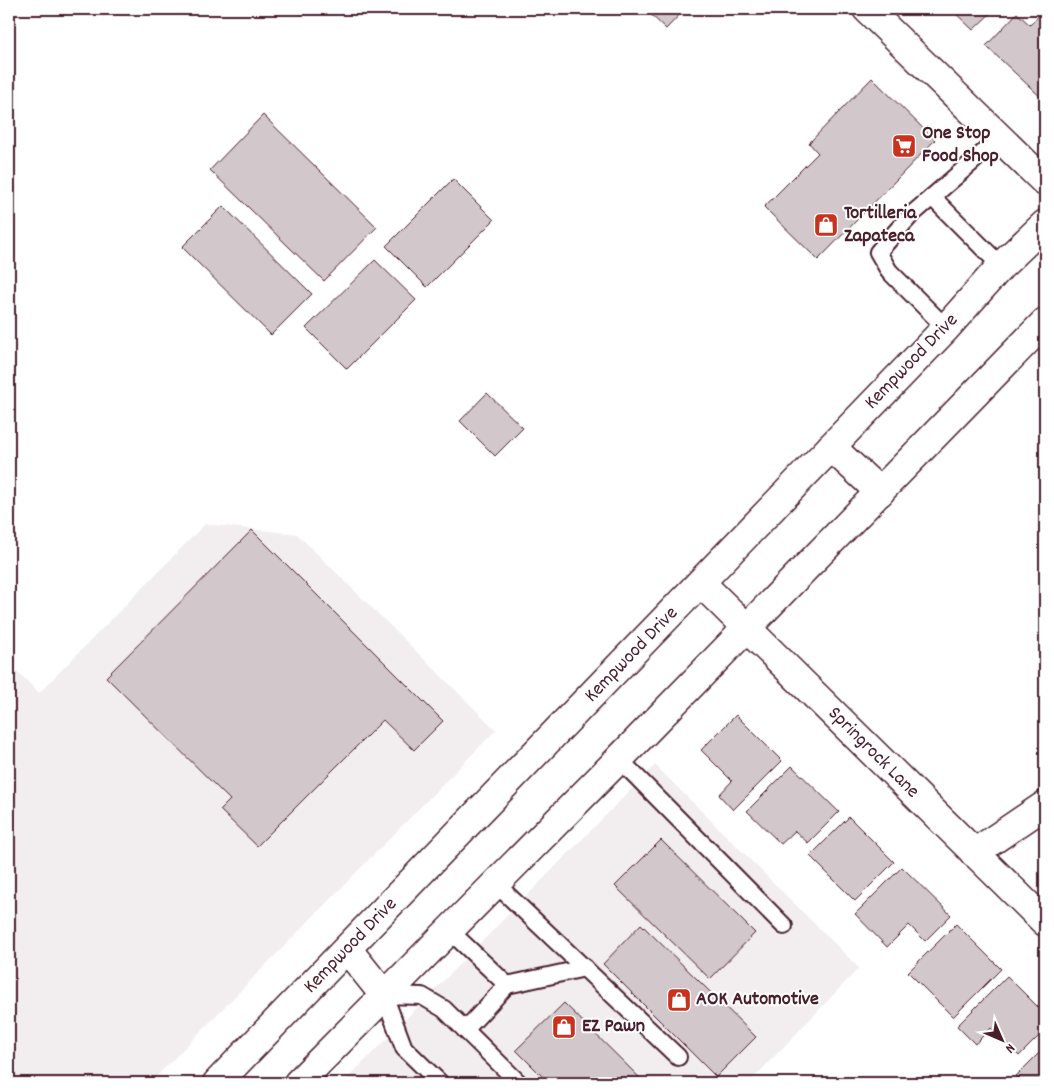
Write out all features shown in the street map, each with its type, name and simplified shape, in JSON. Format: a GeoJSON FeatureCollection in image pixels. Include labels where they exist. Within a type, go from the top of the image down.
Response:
{"type":"FeatureCollection","features":[{"type":"Feature","properties":{"kind":"main road"},"geometry":{"type":"LineString","coordinates":[[867,9],[1045,182]]}},
{"type":"Feature","properties":{"kind":"main road","name":"Kempwood Drive"},"geometry":{"type":"LineString","coordinates":[[217,1083],[701,584],[946,328],[1001,266],[1045,224]]}},
{"type":"Feature","properties":{"kind":"main road"},"geometry":{"type":"LineString","coordinates":[[298,1083],[619,759],[1045,322]]}},
{"type":"Feature","properties":{"kind":"main road"},"geometry":{"type":"LineString","coordinates":[[831,447],[880,492]]}},
{"type":"Feature","properties":{"kind":"main road","name":"Springrock Lane"},"geometry":{"type":"LineString","coordinates":[[701,584],[1045,922]]}},
{"type":"Feature","properties":{"kind":"main road"},"geometry":{"type":"LineString","coordinates":[[974,853],[1045,805]]}},
{"type":"Feature","properties":{"kind":"main road"},"geometry":{"type":"LineString","coordinates":[[348,950],[384,995]]}},
{"type":"Feature","properties":{"kind":"lane"},"geometry":{"type":"LineString","coordinates":[[946,328],[889,271],[878,252],[910,216],[1000,138]]}},
{"type":"Feature","properties":{"kind":"lane"},"geometry":{"type":"LineString","coordinates":[[932,197],[1001,266]]}},
{"type":"Feature","properties":{"kind":"lane"},"geometry":{"type":"LineString","coordinates":[[619,759],[784,926]]}},
{"type":"Feature","properties":{"kind":"lane"},"geometry":{"type":"LineString","coordinates":[[496,884],[678,1057]]}},
{"type":"Feature","properties":{"kind":"lane"},"geometry":{"type":"LineString","coordinates":[[449,930],[507,985]]}},
{"type":"Feature","properties":{"kind":"lane"},"geometry":{"type":"LineString","coordinates":[[465,1030],[507,985],[585,968]]}},
{"type":"Feature","properties":{"kind":"lane"},"geometry":{"type":"LineString","coordinates":[[440,1083],[404,1048],[384,995],[422,996],[444,1009],[519,1083]]}},
{"type":"Feature","properties":{"kind":"shaded area"},"geometry":{"type":"Polygon","coordinates":[[[205,524],[297,534],[496,730],[150,1083],[9,1083],[9,663],[39,693],[205,524]]]}},
{"type":"Feature","properties":{"kind":"shaded area"},"geometry":{"type":"Polygon","coordinates":[[[655,765],[859,968],[749,1083],[343,1083],[655,765]]]}},
{"type":"Feature","properties":{"kind":"building"},"geometry":{"type":"Polygon","coordinates":[[[645,9],[685,9],[666,29],[645,9]]]}},
{"type":"Feature","properties":{"kind":"building"},"geometry":{"type":"Polygon","coordinates":[[[951,9],[995,9],[973,30],[951,9]]]}},
{"type":"Feature","properties":{"kind":"building"},"geometry":{"type":"Polygon","coordinates":[[[1045,9],[1045,101],[986,46],[1017,13],[1030,25],[1045,9]]]}},
{"type":"Feature","properties":{"kind":"building"},"geometry":{"type":"Polygon","coordinates":[[[872,78],[935,140],[818,260],[764,207],[818,153],[809,143],[872,78]]]}},
{"type":"Feature","properties":{"kind":"building"},"geometry":{"type":"Polygon","coordinates":[[[263,115],[377,227],[324,281],[210,170],[263,115]]]}},
{"type":"Feature","properties":{"kind":"building"},"geometry":{"type":"Polygon","coordinates":[[[453,179],[494,220],[427,287],[386,246],[453,179]]]}},
{"type":"Feature","properties":{"kind":"building"},"geometry":{"type":"Polygon","coordinates":[[[223,206],[312,294],[271,335],[182,247],[223,206]]]}},
{"type":"Feature","properties":{"kind":"building"},"geometry":{"type":"Polygon","coordinates":[[[375,260],[416,300],[347,369],[306,328],[375,260]]]}},
{"type":"Feature","properties":{"kind":"building"},"geometry":{"type":"Polygon","coordinates":[[[487,393],[523,428],[495,456],[460,421],[487,393]]]}},
{"type":"Feature","properties":{"kind":"building"},"geometry":{"type":"Polygon","coordinates":[[[252,530],[443,721],[414,750],[383,720],[257,846],[220,810],[230,800],[106,677],[252,530]]]}},
{"type":"Feature","properties":{"kind":"building"},"geometry":{"type":"Polygon","coordinates":[[[736,715],[782,761],[733,810],[719,795],[732,781],[701,750],[736,715]]]}},
{"type":"Feature","properties":{"kind":"building"},"geometry":{"type":"Polygon","coordinates":[[[792,766],[839,812],[808,843],[795,831],[781,844],[747,811],[792,766]]]}},
{"type":"Feature","properties":{"kind":"building"},"geometry":{"type":"Polygon","coordinates":[[[849,817],[894,862],[855,901],[810,856],[849,817]]]}},
{"type":"Feature","properties":{"kind":"building"},"geometry":{"type":"Polygon","coordinates":[[[661,840],[755,933],[710,979],[615,886],[661,840]]]}},
{"type":"Feature","properties":{"kind":"building"},"geometry":{"type":"Polygon","coordinates":[[[902,867],[951,915],[925,941],[909,925],[887,947],[855,914],[902,867]]]}},
{"type":"Feature","properties":{"kind":"building","name":"AOK Automotive"},"geometry":{"type":"Polygon","coordinates":[[[641,924],[756,1037],[716,1077],[603,964],[641,924]]]}},
{"type":"Feature","properties":{"kind":"building"},"geometry":{"type":"Polygon","coordinates":[[[956,924],[1001,969],[953,1017],[908,972],[956,924]]]}},
{"type":"Feature","properties":{"kind":"building"},"geometry":{"type":"Polygon","coordinates":[[[1007,976],[1045,1014],[1045,1030],[1019,1056],[991,1028],[975,1044],[957,1026],[1007,976]]]}},
{"type":"Feature","properties":{"kind":"building","name":"EZ Pawn"},"geometry":{"type":"Polygon","coordinates":[[[564,1003],[645,1083],[549,1083],[516,1050],[564,1003]]]}},
{"type":"Feature","properties":{"kind":"building"},"geometry":{"type":"Polygon","coordinates":[[[1045,1047],[1045,1083],[1024,1083],[1016,1076],[1045,1047]]]}},
{"type":"Feature","properties":{"kind":"place","name":"One Stop Food Shop"},"geometry":{"type":"Point","coordinates":[904,146]}},
{"type":"Feature","properties":{"kind":"place","name":"Tortilleria Zapateca"},"geometry":{"type":"Point","coordinates":[826,225]}},
{"type":"Feature","properties":{"kind":"place","name":"AOK Automotive"},"geometry":{"type":"Point","coordinates":[679,1000]}},
{"type":"Feature","properties":{"kind":"place","name":"EZ Pawn"},"geometry":{"type":"Point","coordinates":[564,1027]}}]}
